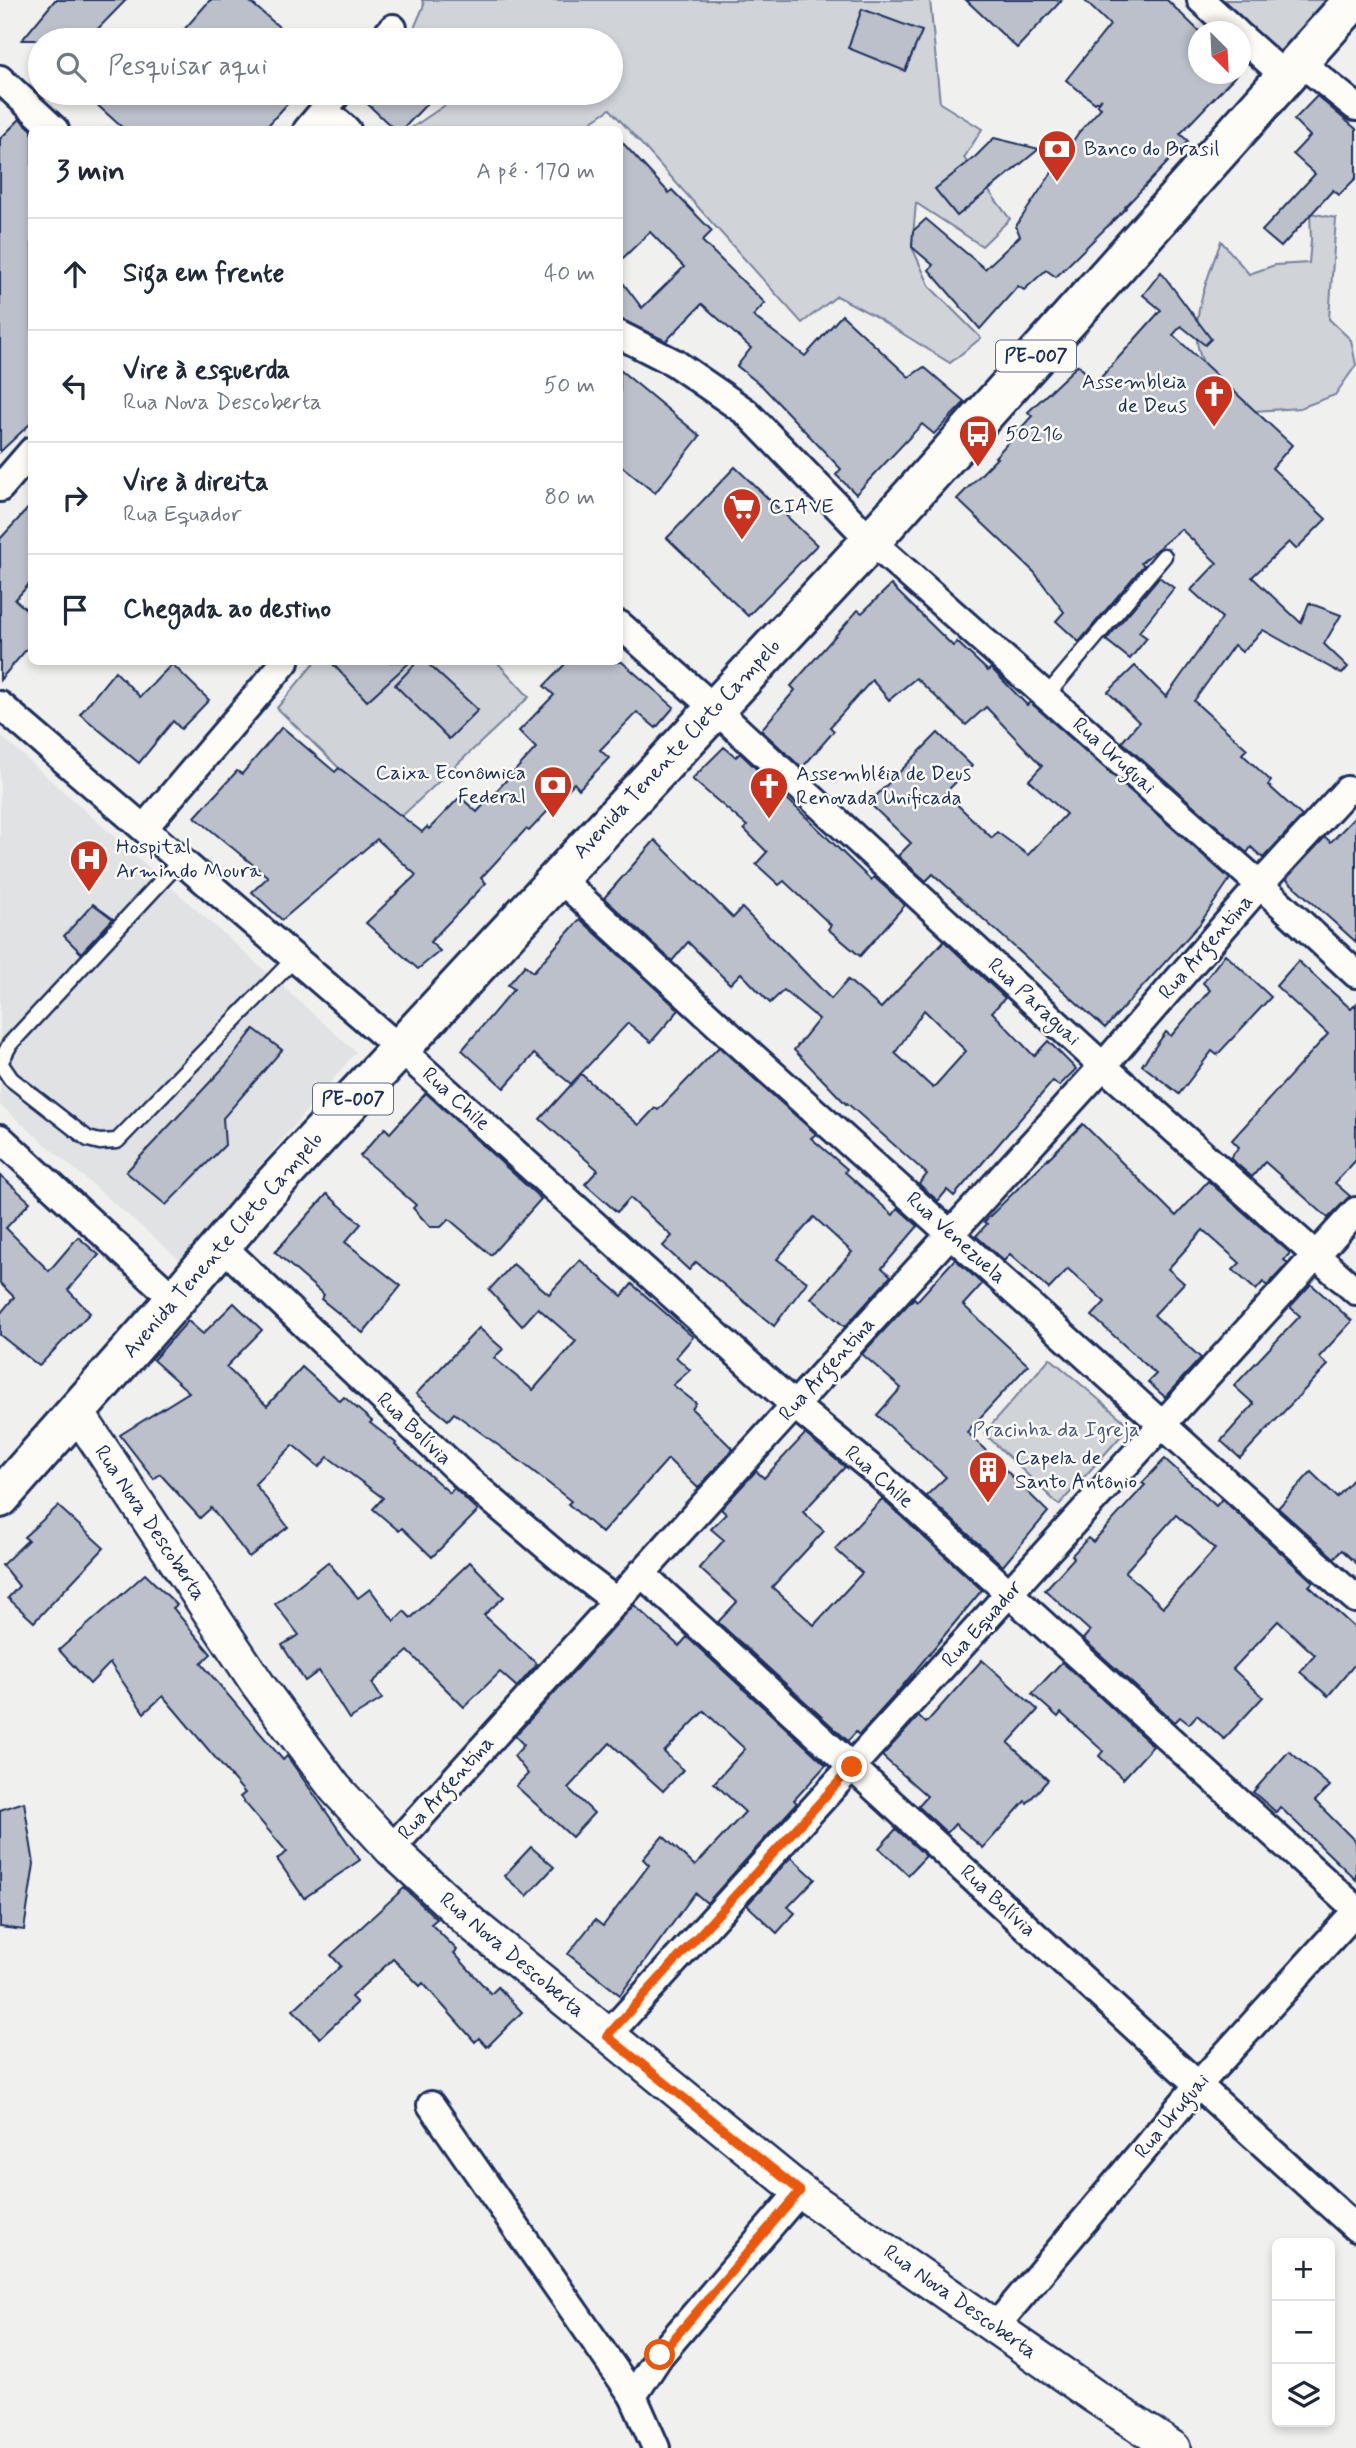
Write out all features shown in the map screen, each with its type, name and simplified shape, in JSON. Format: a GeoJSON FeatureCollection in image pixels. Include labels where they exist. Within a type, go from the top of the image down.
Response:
{"type":"FeatureCollection","features":[{"type":"Feature","properties":{"kind":"main road","name":"Avenida Tenente Cleto Campelo"},"geometry":{"type":"LineString","coordinates":[[0,1498],[264,1195],[557,876],[871,541],[1354,0]]}},
{"type":"Feature","properties":{"kind":"street"},"geometry":{"type":"LineString","coordinates":[[1201,0],[1224,21]]}},
{"type":"Feature","properties":{"kind":"street"},"geometry":{"type":"LineString","coordinates":[[1251,43],[1356,107]]}},
{"type":"Feature","properties":{"kind":"street"},"geometry":{"type":"LineString","coordinates":[[0,79],[51,126]]}},
{"type":"Feature","properties":{"kind":"street"},"geometry":{"type":"LineString","coordinates":[[323,111],[342,126]]}},
{"type":"Feature","properties":{"kind":"street","name":"Rua Uruguai"},"geometry":{"type":"LineString","coordinates":[[623,337],[675,363],[746,412],[871,541],[1356,974]]}},
{"type":"Feature","properties":{"kind":"street"},"geometry":{"type":"LineString","coordinates":[[0,488],[28,456]]}},
{"type":"Feature","properties":{"kind":"street","name":"Rua Paraguai"},"geometry":{"type":"LineString","coordinates":[[623,628],[1103,1066],[1356,1291]]}},
{"type":"Feature","properties":{"kind":"street"},"geometry":{"type":"LineString","coordinates":[[144,828],[282,665]]}},
{"type":"Feature","properties":{"kind":"street","name":"Rua Chile"},"geometry":{"type":"LineString","coordinates":[[0,705],[399,1048],[794,1405],[876,1472],[1356,1910]]}},
{"type":"Feature","properties":{"kind":"street","name":"Rua Argentina"},"geometry":{"type":"LineString","coordinates":[[391,1849],[1103,1066],[1347,790]]}},
{"type":"Feature","properties":{"kind":"street","name":"Rua Venezuela"},"geometry":{"type":"LineString","coordinates":[[557,876],[1161,1426],[1356,1599]]}},
{"type":"Feature","properties":{"kind":"street"},"geometry":{"type":"LineString","coordinates":[[0,1138],[175,1300]]}},
{"type":"Feature","properties":{"kind":"street","name":"Rua Equador"},"geometry":{"type":"LineString","coordinates":[[607,2036],[1356,1211]]}},
{"type":"Feature","properties":{"kind":"street","name":"Rua Bolívia"},"geometry":{"type":"LineString","coordinates":[[222,1246],[467,1479],[566,1563],[616,1601]]}},
{"type":"Feature","properties":{"kind":"street","name":"Rua Nova Descoberta"},"geometry":{"type":"LineString","coordinates":[[77,1412],[259,1686],[335,1788],[391,1849],[472,1924],[800,2191],[1173,2448]]}},
{"type":"Feature","properties":{"kind":"street","name":"Rua Bolívia"},"geometry":{"type":"LineString","coordinates":[[641,1573],[1356,2228]]}},
{"type":"Feature","properties":{"kind":"street","name":"Rua Uruguai"},"geometry":{"type":"LineString","coordinates":[[995,2327],[1198,2085],[1356,1910]]}},
{"type":"Feature","properties":{"kind":"street"},"geometry":{"type":"LineString","coordinates":[[431,2105],[634,2396],[656,2448]]}},
{"type":"Feature","properties":{"kind":"street"},"geometry":{"type":"LineString","coordinates":[[634,2396],[660,2355],[800,2191]]}},
{"type":"Feature","properties":{"kind":"lane"},"geometry":{"type":"LineString","coordinates":[[1046,696],[1164,556]]}},
{"type":"Feature","properties":{"kind":"lane"},"geometry":{"type":"LineString","coordinates":[[181,859],[10,1044],[0,1063],[11,1079],[88,1139],[100,1142],[117,1141],[295,958]]}},
{"type":"Feature","properties":{"kind":"shaded area","name":"Hospital Armindo Moura"},"geometry":{"type":"Polygon","coordinates":[[[0,735],[356,1052],[180,1260],[0,1105],[0,735]]]}},
{"type":"Feature","properties":{"kind":"green space"},"geometry":{"type":"Polygon","coordinates":[[[422,0],[930,0],[940,103],[982,129],[964,158],[1010,219],[982,246],[916,203],[912,247],[930,287],[981,338],[950,363],[837,296],[802,323],[610,109],[584,126],[414,126],[445,105],[623,105],[623,28],[414,28],[424,5],[422,0]]]}},
{"type":"Feature","properties":{"kind":"green space"},"geometry":{"type":"Polygon","coordinates":[[[1213,0],[1329,0],[1281,62],[1251,35],[1251,21],[1236,21],[1213,0]]]}},
{"type":"Feature","properties":{"kind":"green space"},"geometry":{"type":"Polygon","coordinates":[[[1310,213],[1336,218],[1329,319],[1351,340],[1356,365],[1335,395],[1300,408],[1255,411],[1203,362],[1197,334],[1205,285],[1221,241],[1249,274],[1275,265],[1309,263],[1310,213]]]}},
{"type":"Feature","properties":{"kind":"green space"},"geometry":{"type":"Polygon","coordinates":[[[313,665],[500,665],[529,697],[401,817],[339,768],[277,708],[313,665]]]}},
{"type":"Feature","properties":{"kind":"green space","name":"Pracinha da Igreja"},"geometry":{"type":"Polygon","coordinates":[[[1050,1358],[1130,1426],[1059,1505],[984,1433],[1050,1358]]]}},
{"type":"Feature","properties":{"kind":"building"},"geometry":{"type":"Polygon","coordinates":[[[55,0],[126,0],[99,28],[32,28],[55,0]]]}},
{"type":"Feature","properties":{"kind":"building"},"geometry":{"type":"Polygon","coordinates":[[[210,0],[248,0],[280,28],[186,28],[210,0]]]}},
{"type":"Feature","properties":{"kind":"building"},"geometry":{"type":"Polygon","coordinates":[[[966,0],[1062,0],[1017,48],[966,0]]]}},
{"type":"Feature","properties":{"kind":"building"},"geometry":{"type":"Polygon","coordinates":[[[1084,0],[1167,0],[1189,21],[1188,84],[1228,84],[1180,134],[1188,141],[1126,208],[1056,277],[1046,270],[1024,290],[1018,286],[980,329],[929,270],[933,265],[912,247],[913,231],[926,219],[985,269],[1020,236],[1016,226],[1079,132],[1101,108],[1097,105],[1102,98],[1095,103],[1066,80],[1110,25],[1084,0]]]}},
{"type":"Feature","properties":{"kind":"building"},"geometry":{"type":"Polygon","coordinates":[[[862,9],[922,31],[905,71],[848,48],[862,9]]]}},
{"type":"Feature","properties":{"kind":"building"},"geometry":{"type":"Polygon","coordinates":[[[1317,96],[1356,129],[1356,178],[1339,195],[1333,190],[1281,247],[1262,231],[1315,174],[1293,154],[1310,136],[1294,120],[1317,96]]]}},
{"type":"Feature","properties":{"kind":"building"},"geometry":{"type":"Polygon","coordinates":[[[97,105],[286,105],[268,126],[121,126],[97,105]]]}},
{"type":"Feature","properties":{"kind":"building"},"geometry":{"type":"Polygon","coordinates":[[[369,105],[426,105],[406,126],[391,126],[369,105]]]}},
{"type":"Feature","properties":{"kind":"building"},"geometry":{"type":"Polygon","coordinates":[[[20,119],[28,126],[28,426],[0,452],[0,139],[20,119]]]}},
{"type":"Feature","properties":{"kind":"building"},"geometry":{"type":"Polygon","coordinates":[[[994,138],[1039,149],[957,216],[935,189],[994,138]]]}},
{"type":"Feature","properties":{"kind":"building"},"geometry":{"type":"Polygon","coordinates":[[[623,143],[669,193],[672,190],[712,231],[702,241],[765,303],[753,316],[805,356],[842,315],[909,377],[924,367],[965,402],[934,434],[922,424],[856,494],[836,475],[841,469],[762,386],[737,366],[751,348],[702,304],[666,341],[623,320],[623,283],[642,308],[684,267],[650,232],[623,258],[623,143]]]}},
{"type":"Feature","properties":{"kind":"building"},"geometry":{"type":"Polygon","coordinates":[[[1161,272],[1211,339],[1205,345],[1181,326],[1173,335],[1292,445],[1272,468],[1326,519],[1296,549],[1289,542],[1252,577],[1301,623],[1309,603],[1341,615],[1324,644],[1348,667],[1342,674],[1263,630],[1242,652],[1234,645],[1194,701],[1247,749],[1242,754],[1271,781],[1268,785],[1302,816],[1263,858],[1251,847],[1247,853],[1122,742],[1139,722],[1108,692],[1135,666],[1166,697],[1222,618],[1191,590],[1217,563],[1181,529],[1141,563],[1144,565],[1079,642],[1056,621],[1064,612],[1034,572],[957,499],[997,458],[995,457],[1032,416],[1028,412],[1078,365],[1096,383],[1161,310],[1143,295],[1161,272]]]}},
{"type":"Feature","properties":{"kind":"building"},"geometry":{"type":"Polygon","coordinates":[[[623,372],[700,436],[655,493],[623,467],[623,372]]]}},
{"type":"Feature","properties":{"kind":"building","name":"CIAVE"},"geometry":{"type":"Polygon","coordinates":[[[735,467],[817,545],[748,616],[667,538],[735,467]]]}},
{"type":"Feature","properties":{"kind":"building"},"geometry":{"type":"Polygon","coordinates":[[[28,508],[28,585],[15,600],[28,611],[28,648],[0,680],[0,539],[28,508]]]}},
{"type":"Feature","properties":{"kind":"building"},"geometry":{"type":"Polygon","coordinates":[[[1159,577],[1174,588],[1139,632],[1147,638],[1130,659],[1106,640],[1159,577]]]}},
{"type":"Feature","properties":{"kind":"building"},"geometry":{"type":"Polygon","coordinates":[[[891,585],[953,646],[957,642],[988,671],[991,668],[1027,705],[1030,702],[1230,879],[1199,925],[1105,1028],[933,874],[926,881],[898,856],[911,843],[869,803],[938,733],[972,766],[945,793],[992,838],[997,832],[1028,855],[1066,814],[1029,780],[1042,766],[986,707],[966,725],[916,678],[889,700],[872,680],[830,727],[834,731],[802,768],[761,730],[795,690],[791,686],[858,610],[862,613],[891,585]]]}},
{"type":"Feature","properties":{"kind":"building"},"geometry":{"type":"Polygon","coordinates":[[[623,663],[674,707],[656,728],[637,712],[600,750],[609,758],[579,789],[574,783],[529,831],[526,829],[481,878],[486,883],[430,942],[440,951],[418,969],[366,923],[416,875],[377,839],[282,920],[252,892],[268,877],[195,817],[237,771],[242,774],[282,727],[335,772],[339,768],[422,832],[427,827],[429,829],[460,797],[477,812],[536,748],[519,731],[554,695],[544,686],[564,665],[623,665],[623,663]]]}},
{"type":"Feature","properties":{"kind":"building"},"geometry":{"type":"Polygon","coordinates":[[[173,665],[209,700],[181,729],[173,721],[139,763],[80,714],[115,671],[140,697],[173,665]]]}},
{"type":"Feature","properties":{"kind":"building"},"geometry":{"type":"Polygon","coordinates":[[[334,665],[407,665],[367,701],[334,665]]]}},
{"type":"Feature","properties":{"kind":"building"},"geometry":{"type":"Polygon","coordinates":[[[414,665],[429,665],[478,710],[449,739],[395,685],[414,665]]]}},
{"type":"Feature","properties":{"kind":"building"},"geometry":{"type":"Polygon","coordinates":[[[724,747],[736,757],[740,753],[871,880],[874,877],[905,905],[860,956],[828,929],[831,925],[784,881],[779,885],[756,864],[767,852],[744,829],[747,826],[692,779],[724,747]]]}},
{"type":"Feature","properties":{"kind":"building"},"geometry":{"type":"Polygon","coordinates":[[[1356,816],[1356,942],[1286,879],[1325,837],[1331,842],[1356,816]]]}},
{"type":"Feature","properties":{"kind":"building"},"geometry":{"type":"Polygon","coordinates":[[[655,840],[733,918],[742,908],[831,999],[848,980],[881,1008],[944,941],[1005,998],[992,1012],[1034,1056],[1048,1041],[1076,1069],[1059,1086],[1053,1081],[954,1196],[947,1190],[938,1201],[919,1184],[927,1174],[846,1104],[794,1050],[819,1019],[784,990],[770,1003],[741,973],[730,984],[688,942],[672,961],[604,898],[655,840]],[[924,1010],[895,1053],[933,1088],[966,1051],[924,1010]]]}},
{"type":"Feature","properties":{"kind":"building"},"geometry":{"type":"Polygon","coordinates":[[[93,904],[113,919],[81,953],[64,936],[93,904]]]}},
{"type":"Feature","properties":{"kind":"building"},"geometry":{"type":"Polygon","coordinates":[[[580,919],[679,1010],[651,1042],[628,1023],[571,1084],[534,1054],[504,1088],[462,1050],[514,989],[508,985],[525,965],[533,972],[580,919]]]}},
{"type":"Feature","properties":{"kind":"building"},"geometry":{"type":"Polygon","coordinates":[[[1225,954],[1271,997],[1217,1055],[1212,1051],[1179,1094],[1142,1065],[1166,1032],[1171,1036],[1210,990],[1203,983],[1225,954]]]}},
{"type":"Feature","properties":{"kind":"building"},"geometry":{"type":"Polygon","coordinates":[[[1298,961],[1351,1009],[1356,1004],[1356,1160],[1335,1183],[1350,1196],[1328,1218],[1265,1162],[1252,1177],[1230,1158],[1239,1147],[1232,1140],[1328,1034],[1276,986],[1298,961]]]}},
{"type":"Feature","properties":{"kind":"building"},"geometry":{"type":"Polygon","coordinates":[[[254,1029],[282,1050],[223,1118],[225,1145],[166,1205],[126,1172],[226,1065],[254,1029]]]}},
{"type":"Feature","properties":{"kind":"building"},"geometry":{"type":"Polygon","coordinates":[[[719,1047],[816,1134],[811,1138],[847,1169],[845,1172],[893,1215],[898,1208],[918,1226],[882,1268],[891,1276],[845,1327],[811,1298],[852,1252],[814,1217],[777,1259],[807,1282],[774,1326],[696,1262],[689,1270],[663,1246],[672,1236],[630,1198],[617,1212],[585,1184],[598,1170],[540,1119],[581,1074],[639,1125],[655,1108],[658,1110],[719,1047]]]}},
{"type":"Feature","properties":{"kind":"building"},"geometry":{"type":"Polygon","coordinates":[[[426,1093],[541,1199],[491,1255],[449,1219],[441,1227],[430,1227],[413,1208],[416,1205],[360,1156],[385,1128],[390,1133],[426,1093]]]}},
{"type":"Feature","properties":{"kind":"building"},"geometry":{"type":"Polygon","coordinates":[[[1083,1124],[1176,1216],[1208,1181],[1290,1253],[1284,1260],[1288,1263],[1267,1286],[1263,1282],[1256,1290],[1233,1270],[1240,1263],[1203,1230],[1168,1269],[1184,1283],[1154,1315],[1201,1358],[1165,1397],[1148,1382],[1156,1374],[1092,1316],[1105,1302],[1068,1269],[1049,1289],[1010,1254],[1004,1261],[976,1236],[987,1224],[984,1222],[1083,1124]]]}},
{"type":"Feature","properties":{"kind":"building"},"geometry":{"type":"Polygon","coordinates":[[[0,1175],[30,1202],[6,1228],[49,1271],[78,1237],[99,1255],[68,1290],[90,1313],[39,1366],[0,1335],[0,1314],[14,1297],[0,1283],[0,1175]]]}},
{"type":"Feature","properties":{"kind":"building"},"geometry":{"type":"Polygon","coordinates":[[[327,1194],[361,1224],[345,1242],[401,1286],[363,1333],[321,1299],[324,1295],[275,1252],[327,1194]]]}},
{"type":"Feature","properties":{"kind":"building"},"geometry":{"type":"Polygon","coordinates":[[[955,1259],[982,1284],[963,1305],[1028,1365],[967,1432],[1048,1512],[1003,1566],[926,1496],[946,1477],[877,1415],[901,1388],[862,1354],[914,1298],[917,1301],[955,1259]]]}},
{"type":"Feature","properties":{"kind":"building"},"geometry":{"type":"Polygon","coordinates":[[[580,1260],[622,1296],[632,1284],[693,1337],[676,1357],[690,1370],[673,1385],[696,1403],[692,1409],[733,1449],[698,1488],[668,1459],[602,1533],[568,1504],[571,1501],[524,1464],[454,1413],[448,1420],[416,1394],[479,1328],[503,1349],[494,1358],[533,1390],[576,1341],[538,1308],[522,1326],[489,1290],[513,1264],[549,1294],[580,1260]]]}},
{"type":"Feature","properties":{"kind":"building"},"geometry":{"type":"Polygon","coordinates":[[[1311,1284],[1352,1321],[1319,1357],[1328,1365],[1240,1458],[1221,1441],[1254,1404],[1234,1386],[1300,1316],[1290,1307],[1311,1284]]]}},
{"type":"Feature","properties":{"kind":"building"},"geometry":{"type":"Polygon","coordinates":[[[234,1303],[262,1330],[226,1367],[267,1406],[302,1367],[340,1401],[344,1397],[450,1493],[454,1488],[478,1511],[432,1557],[402,1528],[399,1531],[373,1509],[383,1498],[328,1457],[319,1467],[293,1445],[255,1484],[288,1527],[249,1557],[211,1508],[200,1518],[160,1474],[154,1479],[120,1435],[189,1392],[153,1360],[188,1321],[203,1334],[234,1303]]]}},
{"type":"Feature","properties":{"kind":"building"},"geometry":{"type":"Polygon","coordinates":[[[805,1434],[845,1467],[803,1512],[824,1531],[772,1587],[814,1625],[862,1573],[835,1549],[882,1499],[982,1590],[895,1695],[859,1735],[856,1732],[848,1741],[718,1622],[737,1602],[699,1568],[724,1540],[711,1529],[726,1514],[721,1509],[756,1471],[764,1478],[805,1434]]]}},
{"type":"Feature","properties":{"kind":"building"},"geometry":{"type":"Polygon","coordinates":[[[1165,1459],[1216,1506],[1222,1499],[1313,1582],[1309,1586],[1356,1629],[1356,1663],[1328,1696],[1300,1672],[1315,1655],[1278,1621],[1233,1669],[1263,1697],[1224,1739],[1197,1715],[1189,1724],[1180,1717],[1175,1722],[1083,1639],[1090,1631],[1045,1590],[1088,1538],[1093,1542],[1145,1485],[1142,1483],[1165,1459]],[[1176,1515],[1125,1572],[1163,1607],[1215,1549],[1176,1515]]]}},
{"type":"Feature","properties":{"kind":"building"},"geometry":{"type":"Polygon","coordinates":[[[1311,1472],[1337,1497],[1356,1476],[1356,1563],[1342,1550],[1334,1558],[1278,1508],[1311,1472]]]}},
{"type":"Feature","properties":{"kind":"building"},"geometry":{"type":"Polygon","coordinates":[[[58,1506],[104,1548],[34,1622],[8,1598],[19,1586],[2,1565],[28,1540],[24,1537],[58,1506]]]}},
{"type":"Feature","properties":{"kind":"building"},"geometry":{"type":"Polygon","coordinates":[[[328,1562],[358,1598],[370,1589],[394,1621],[404,1611],[411,1618],[470,1562],[504,1597],[484,1615],[537,1664],[517,1687],[500,1672],[464,1707],[408,1651],[372,1683],[382,1699],[349,1719],[319,1671],[305,1681],[282,1645],[299,1635],[275,1604],[328,1562]]]}},
{"type":"Feature","properties":{"kind":"building"},"geometry":{"type":"Polygon","coordinates":[[[145,1574],[177,1605],[173,1608],[211,1654],[201,1663],[283,1760],[287,1756],[360,1860],[304,1898],[277,1859],[287,1852],[240,1797],[245,1793],[163,1696],[144,1713],[110,1663],[90,1684],[59,1650],[145,1574]]]}},
{"type":"Feature","properties":{"kind":"building"},"geometry":{"type":"Polygon","coordinates":[[[634,1605],[679,1646],[687,1637],[826,1765],[794,1800],[797,1803],[707,1903],[695,1893],[620,1995],[568,1954],[595,1920],[603,1926],[649,1865],[643,1859],[663,1836],[695,1866],[745,1812],[714,1783],[745,1749],[704,1711],[664,1752],[683,1770],[663,1791],[610,1743],[568,1788],[594,1813],[572,1837],[516,1786],[528,1774],[514,1756],[524,1745],[515,1736],[634,1605]]]}},
{"type":"Feature","properties":{"kind":"building"},"geometry":{"type":"Polygon","coordinates":[[[982,1660],[1038,1710],[1008,1743],[1048,1780],[1027,1803],[1025,1801],[983,1848],[955,1824],[947,1833],[918,1806],[927,1796],[882,1756],[919,1716],[926,1723],[982,1660]]]}},
{"type":"Feature","properties":{"kind":"building"},"geometry":{"type":"Polygon","coordinates":[[[1062,1662],[1153,1746],[1123,1779],[1099,1756],[1103,1751],[1061,1713],[1058,1717],[1032,1694],[1062,1662]]]}},
{"type":"Feature","properties":{"kind":"building"},"geometry":{"type":"Polygon","coordinates":[[[1289,1751],[1330,1786],[1315,1801],[1356,1842],[1356,1880],[1280,1807],[1276,1812],[1253,1792],[1289,1751]]]}},
{"type":"Feature","properties":{"kind":"building"},"geometry":{"type":"Polygon","coordinates":[[[24,1802],[34,1864],[24,1930],[0,1927],[0,1810],[24,1802]]]}},
{"type":"Feature","properties":{"kind":"building"},"geometry":{"type":"Polygon","coordinates":[[[896,1829],[926,1856],[908,1875],[879,1848],[896,1829]]]}},
{"type":"Feature","properties":{"kind":"building"},"geometry":{"type":"Polygon","coordinates":[[[531,1847],[554,1867],[527,1896],[504,1876],[531,1847]]]}},
{"type":"Feature","properties":{"kind":"building"},"geometry":{"type":"Polygon","coordinates":[[[791,1857],[815,1879],[788,1907],[795,1913],[777,1933],[747,1905],[791,1857]]]}},
{"type":"Feature","properties":{"kind":"building"},"geometry":{"type":"Polygon","coordinates":[[[404,1888],[437,1919],[431,1924],[457,1950],[454,1953],[491,1994],[498,1987],[522,2012],[487,2047],[479,2038],[475,2042],[423,1983],[420,1986],[393,1959],[351,1997],[357,2003],[320,2038],[293,2010],[341,1966],[331,1955],[404,1888]]]}},
{"type":"Feature","properties":{"kind":"place","name":"Banco do Brasil"},"geometry":{"type":"Point","coordinates":[1057,183]}},
{"type":"Feature","properties":{"kind":"place","name":"Assembleia de Deus"},"geometry":{"type":"Point","coordinates":[1214,428]}},
{"type":"Feature","properties":{"kind":"place","name":"50216"},"geometry":{"type":"Point","coordinates":[978,468]}},
{"type":"Feature","properties":{"kind":"place","name":"CIAVE"},"geometry":{"type":"Point","coordinates":[742,541]}},
{"type":"Feature","properties":{"kind":"place","name":"Caixa Econômica Federal"},"geometry":{"type":"Point","coordinates":[553,819]}},
{"type":"Feature","properties":{"kind":"place","name":"Assembléia de Deus Renovada Unificada"},"geometry":{"type":"Point","coordinates":[769,820]}},
{"type":"Feature","properties":{"kind":"place","name":"Hospital Armindo Moura"},"geometry":{"type":"Point","coordinates":[89,893]}},
{"type":"Feature","properties":{"kind":"place","name":"Capela de Santo Antônio"},"geometry":{"type":"Point","coordinates":[988,1504]}},
{"type":"Feature","properties":{"kind":"route"},"geometry":{"type":"LineString","coordinates":[[660,2355],[800,2191],[607,2036],[852,1767]]}}]}
